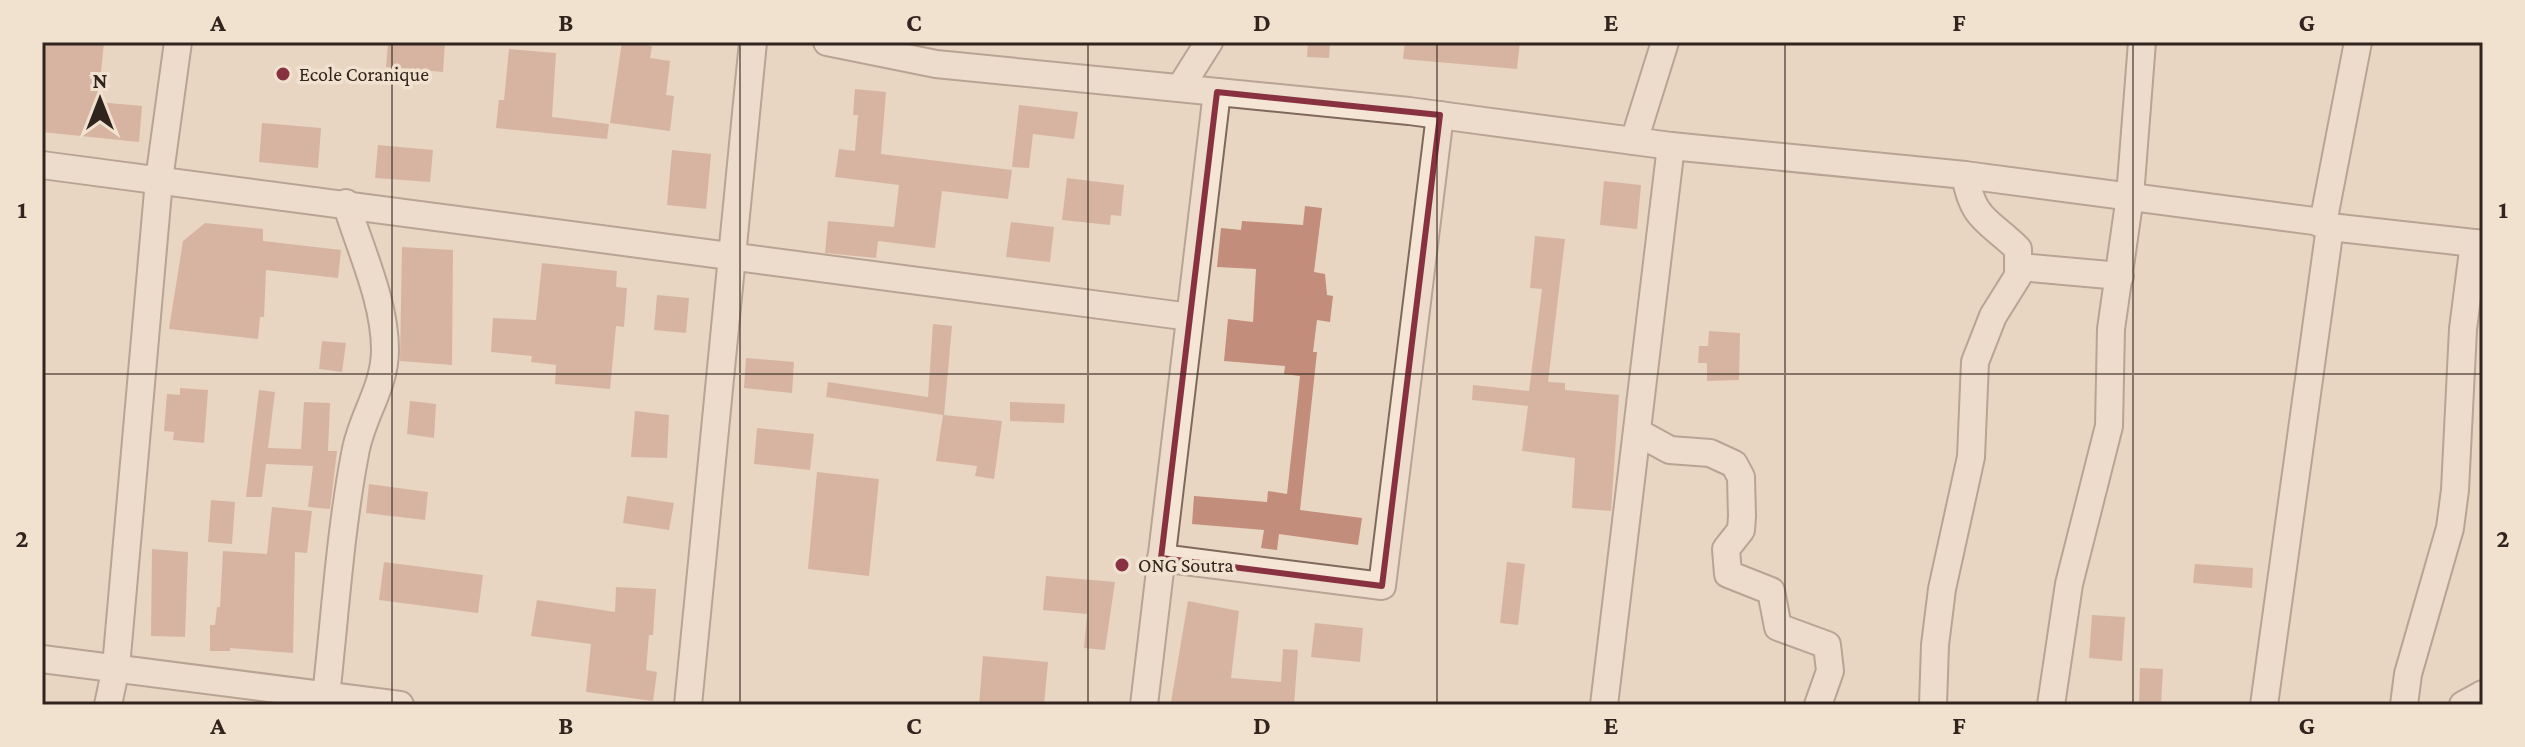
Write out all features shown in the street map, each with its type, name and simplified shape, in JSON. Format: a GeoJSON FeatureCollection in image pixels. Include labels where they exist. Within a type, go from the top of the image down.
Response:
{"type":"FeatureCollection","features":[{"type":"Feature","properties":{"kind":"street"},"geometry":{"type":"LineString","coordinates":[[108,705],[116,667],[159,180],[178,42]]}},
{"type":"Feature","properties":{"kind":"street"},"geometry":{"type":"LineString","coordinates":[[688,705],[753,42]]}},
{"type":"Feature","properties":{"kind":"street"},"geometry":{"type":"LineString","coordinates":[[827,42],[936,64],[1440,115],[1671,146],[1965,175],[2479,244],[2463,329],[2471,424],[2450,528],[2408,674],[2404,705]]}},
{"type":"Feature","properties":{"kind":"street"},"geometry":{"type":"LineString","coordinates":[[1180,88],[1209,42]]}},
{"type":"Feature","properties":{"kind":"street"},"geometry":{"type":"LineString","coordinates":[[1634,141],[1665,42]]}},
{"type":"Feature","properties":{"kind":"street"},"geometry":{"type":"LineString","coordinates":[[2051,705],[2069,584],[2109,426],[2111,329],[2130,196],[2142,42]]}},
{"type":"Feature","properties":{"kind":"street"},"geometry":{"type":"LineString","coordinates":[[2264,705],[2327,225],[2358,42]]}},
{"type":"Feature","properties":{"kind":"street"},"geometry":{"type":"LineString","coordinates":[[1144,705],[1217,92]]}},
{"type":"Feature","properties":{"kind":"street"},"geometry":{"type":"LineString","coordinates":[[1161,558],[1382,586],[1440,115]]}},
{"type":"Feature","properties":{"kind":"street"},"geometry":{"type":"LineString","coordinates":[[1604,705],[1671,146]]}},
{"type":"Feature","properties":{"kind":"street"},"geometry":{"type":"LineString","coordinates":[[42,165],[1190,317]]}},
{"type":"Feature","properties":{"kind":"street"},"geometry":{"type":"LineString","coordinates":[[1933,705],[1935,645],[1942,589],[1971,457],[1975,362],[1986,329],[2020,267],[2018,249],[1986,225],[1973,208],[1965,175]]}},
{"type":"Feature","properties":{"kind":"street"},"geometry":{"type":"LineString","coordinates":[[326,696],[353,460],[363,418],[384,374],[385,347],[381,319],[346,203]]}},
{"type":"Feature","properties":{"kind":"street"},"geometry":{"type":"LineString","coordinates":[[2020,267],[2120,276]]}},
{"type":"Feature","properties":{"kind":"street"},"geometry":{"type":"LineString","coordinates":[[1637,432],[1670,450],[1710,453],[1734,464],[1741,477],[1741,530],[1726,549],[1725,567],[1733,577],[1771,591],[1778,627],[1827,645],[1830,671],[1818,705]]}},
{"type":"Feature","properties":{"kind":"street"},"geometry":{"type":"LineString","coordinates":[[42,659],[400,705]]}},
{"type":"Feature","properties":{"kind":"street"},"geometry":{"type":"LineString","coordinates":[[200,679],[206,705]]}},
{"type":"Feature","properties":{"kind":"street"},"geometry":{"type":"LineString","coordinates":[[2463,705],[2483,694]]}},
{"type":"Feature","properties":{"kind":"highlighted area"},"geometry":{"type":"Polygon","coordinates":[[[1217,92],[1440,115],[1382,586],[1161,558],[1217,92]]]}},
{"type":"Feature","properties":{"kind":"building"},"geometry":{"type":"Polygon","coordinates":[[[42,42],[104,42],[98,102],[142,106],[139,142],[42,132],[42,42]]]}},
{"type":"Feature","properties":{"kind":"building"},"geometry":{"type":"Polygon","coordinates":[[[388,42],[445,42],[443,72],[386,67],[388,42]]]}},
{"type":"Feature","properties":{"kind":"building"},"geometry":{"type":"Polygon","coordinates":[[[622,42],[652,46],[650,58],[670,61],[666,95],[674,96],[670,131],[610,123],[622,42]]]}},
{"type":"Feature","properties":{"kind":"building"},"geometry":{"type":"Polygon","coordinates":[[[1308,42],[1330,42],[1329,58],[1307,57],[1308,42]]]}},
{"type":"Feature","properties":{"kind":"building"},"geometry":{"type":"Polygon","coordinates":[[[1405,42],[1520,42],[1517,69],[1403,59],[1405,42]]]}},
{"type":"Feature","properties":{"kind":"building"},"geometry":{"type":"Polygon","coordinates":[[[509,49],[556,53],[552,117],[609,124],[607,139],[496,128],[499,100],[504,100],[509,49]]]}},
{"type":"Feature","properties":{"kind":"building"},"geometry":{"type":"Polygon","coordinates":[[[855,89],[886,92],[881,154],[1012,170],[1008,199],[942,191],[935,248],[878,241],[876,258],[825,253],[828,221],[894,227],[899,185],[835,177],[839,149],[855,151],[858,115],[853,115],[855,89]]]}},
{"type":"Feature","properties":{"kind":"building"},"geometry":{"type":"Polygon","coordinates":[[[1019,105],[1078,112],[1074,139],[1033,134],[1029,168],[1012,167],[1019,105]]]}},
{"type":"Feature","properties":{"kind":"building"},"geometry":{"type":"Polygon","coordinates":[[[262,123],[321,128],[318,168],[259,162],[262,123]]]}},
{"type":"Feature","properties":{"kind":"building"},"geometry":{"type":"Polygon","coordinates":[[[378,145],[433,150],[430,182],[375,178],[378,145]]]}},
{"type":"Feature","properties":{"kind":"building"},"geometry":{"type":"Polygon","coordinates":[[[672,150],[711,154],[706,209],[667,205],[672,150]]]}},
{"type":"Feature","properties":{"kind":"building"},"geometry":{"type":"Polygon","coordinates":[[[1067,178],[1124,185],[1121,216],[1111,215],[1110,225],[1062,220],[1067,178]]]}},
{"type":"Feature","properties":{"kind":"building"},"geometry":{"type":"Polygon","coordinates":[[[1604,181],[1641,185],[1637,229],[1600,225],[1604,181]]]}},
{"type":"Feature","properties":{"kind":"building"},"geometry":{"type":"Polygon","coordinates":[[[1305,206],[1322,208],[1314,272],[1325,274],[1327,295],[1333,296],[1330,322],[1317,320],[1313,352],[1317,352],[1300,510],[1362,518],[1358,545],[1279,534],[1277,550],[1261,548],[1264,530],[1192,524],[1194,496],[1267,502],[1268,491],[1287,494],[1300,376],[1284,374],[1285,366],[1224,361],[1228,319],[1253,322],[1256,269],[1217,267],[1221,228],[1241,230],[1242,221],[1303,225],[1305,206]]]}},
{"type":"Feature","properties":{"kind":"building"},"geometry":{"type":"Polygon","coordinates":[[[1011,222],[1054,227],[1050,262],[1006,257],[1011,222]]]}},
{"type":"Feature","properties":{"kind":"building"},"geometry":{"type":"Polygon","coordinates":[[[205,223],[263,229],[263,241],[341,250],[338,278],[266,270],[264,317],[260,317],[258,339],[169,329],[183,241],[205,223]]]}},
{"type":"Feature","properties":{"kind":"building"},"geometry":{"type":"Polygon","coordinates":[[[1535,236],[1565,239],[1548,382],[1565,383],[1565,390],[1619,395],[1611,511],[1572,508],[1575,458],[1522,451],[1528,406],[1472,400],[1473,385],[1529,391],[1542,289],[1530,288],[1535,236]]]}},
{"type":"Feature","properties":{"kind":"building"},"geometry":{"type":"Polygon","coordinates":[[[402,247],[453,250],[452,365],[400,361],[402,247]]]}},
{"type":"Feature","properties":{"kind":"building"},"geometry":{"type":"Polygon","coordinates":[[[542,263],[617,271],[616,287],[627,288],[624,327],[616,326],[610,389],[555,384],[556,365],[531,362],[532,356],[491,352],[493,318],[536,320],[542,263]]]}},
{"type":"Feature","properties":{"kind":"building"},"geometry":{"type":"Polygon","coordinates":[[[657,295],[689,298],[686,333],[654,330],[657,295]]]}},
{"type":"Feature","properties":{"kind":"building"},"geometry":{"type":"Polygon","coordinates":[[[933,324],[952,326],[944,415],[1002,421],[994,479],[975,476],[977,466],[936,461],[943,415],[826,397],[828,382],[928,397],[933,324]]]}},
{"type":"Feature","properties":{"kind":"building"},"geometry":{"type":"Polygon","coordinates":[[[1709,331],[1740,333],[1739,380],[1707,381],[1707,363],[1698,363],[1699,346],[1708,346],[1709,331]]]}},
{"type":"Feature","properties":{"kind":"building"},"geometry":{"type":"Polygon","coordinates":[[[322,341],[346,343],[342,372],[319,369],[322,341]]]}},
{"type":"Feature","properties":{"kind":"building"},"geometry":{"type":"Polygon","coordinates":[[[746,358],[794,362],[792,393],[744,388],[746,358]]]}},
{"type":"Feature","properties":{"kind":"building"},"geometry":{"type":"Polygon","coordinates":[[[180,388],[208,390],[204,443],[173,440],[174,432],[164,431],[167,394],[180,395],[180,388]]]}},
{"type":"Feature","properties":{"kind":"building"},"geometry":{"type":"Polygon","coordinates":[[[259,390],[275,392],[268,448],[301,449],[304,402],[330,403],[328,451],[337,451],[330,509],[308,507],[313,466],[266,464],[262,497],[246,497],[259,390]]]}},
{"type":"Feature","properties":{"kind":"building"},"geometry":{"type":"Polygon","coordinates":[[[410,401],[436,404],[434,438],[407,434],[410,401]]]}},
{"type":"Feature","properties":{"kind":"building"},"geometry":{"type":"Polygon","coordinates":[[[1010,402],[1065,404],[1064,423],[1010,421],[1010,402]]]}},
{"type":"Feature","properties":{"kind":"building"},"geometry":{"type":"Polygon","coordinates":[[[635,411],[669,415],[667,458],[631,457],[635,411]]]}},
{"type":"Feature","properties":{"kind":"building"},"geometry":{"type":"Polygon","coordinates":[[[757,428],[814,434],[810,470],[754,464],[757,428]]]}},
{"type":"Feature","properties":{"kind":"building"},"geometry":{"type":"Polygon","coordinates":[[[817,472],[879,479],[869,576],[808,569],[817,472]]]}},
{"type":"Feature","properties":{"kind":"building"},"geometry":{"type":"Polygon","coordinates":[[[369,484],[428,492],[425,520],[366,513],[369,484]]]}},
{"type":"Feature","properties":{"kind":"building"},"geometry":{"type":"Polygon","coordinates":[[[627,496],[674,503],[669,530],[623,523],[627,496]]]}},
{"type":"Feature","properties":{"kind":"building"},"geometry":{"type":"Polygon","coordinates":[[[211,500],[235,502],[232,544],[208,542],[211,500]]]}},
{"type":"Feature","properties":{"kind":"building"},"geometry":{"type":"Polygon","coordinates":[[[272,507],[312,511],[307,553],[295,552],[293,653],[230,648],[230,651],[210,651],[210,625],[215,625],[217,607],[220,607],[223,551],[267,554],[272,507]]]}},
{"type":"Feature","properties":{"kind":"building"},"geometry":{"type":"Polygon","coordinates":[[[152,549],[188,552],[185,637],[151,636],[152,549]]]}},
{"type":"Feature","properties":{"kind":"building"},"geometry":{"type":"Polygon","coordinates":[[[384,562],[483,575],[478,613],[379,600],[384,562]]]}},
{"type":"Feature","properties":{"kind":"building"},"geometry":{"type":"Polygon","coordinates":[[[1507,562],[1525,564],[1518,625],[1500,623],[1507,562]]]}},
{"type":"Feature","properties":{"kind":"building"},"geometry":{"type":"Polygon","coordinates":[[[2195,564],[2253,568],[2252,588],[2193,583],[2195,564]]]}},
{"type":"Feature","properties":{"kind":"building"},"geometry":{"type":"Polygon","coordinates":[[[1046,576],[1115,582],[1105,650],[1084,648],[1087,614],[1043,610],[1046,576]]]}},
{"type":"Feature","properties":{"kind":"building"},"geometry":{"type":"Polygon","coordinates":[[[616,587],[656,589],[653,635],[649,635],[646,670],[657,672],[653,701],[586,692],[591,644],[531,636],[537,600],[615,612],[616,587]]]}},
{"type":"Feature","properties":{"kind":"building"},"geometry":{"type":"Polygon","coordinates":[[[1188,601],[1239,611],[1231,678],[1281,682],[1283,649],[1298,650],[1294,705],[1171,702],[1188,601]]]}},
{"type":"Feature","properties":{"kind":"building"},"geometry":{"type":"Polygon","coordinates":[[[2092,615],[2125,617],[2122,661],[2089,658],[2092,615]]]}},
{"type":"Feature","properties":{"kind":"building"},"geometry":{"type":"Polygon","coordinates":[[[1315,623],[1363,628],[1360,662],[1311,657],[1315,623]]]}},
{"type":"Feature","properties":{"kind":"building"},"geometry":{"type":"Polygon","coordinates":[[[983,656],[1048,662],[1044,705],[979,705],[983,656]]]}},
{"type":"Feature","properties":{"kind":"building"},"geometry":{"type":"Polygon","coordinates":[[[2140,668],[2163,669],[2161,705],[2139,705],[2140,668]]]}},
{"type":"Feature","properties":{"kind":"place","name":"Ecole Coranique"},"geometry":{"type":"Point","coordinates":[283,74]}},
{"type":"Feature","properties":{"kind":"place","name":"ONG Soutra"},"geometry":{"type":"Point","coordinates":[1122,565]}}]}
